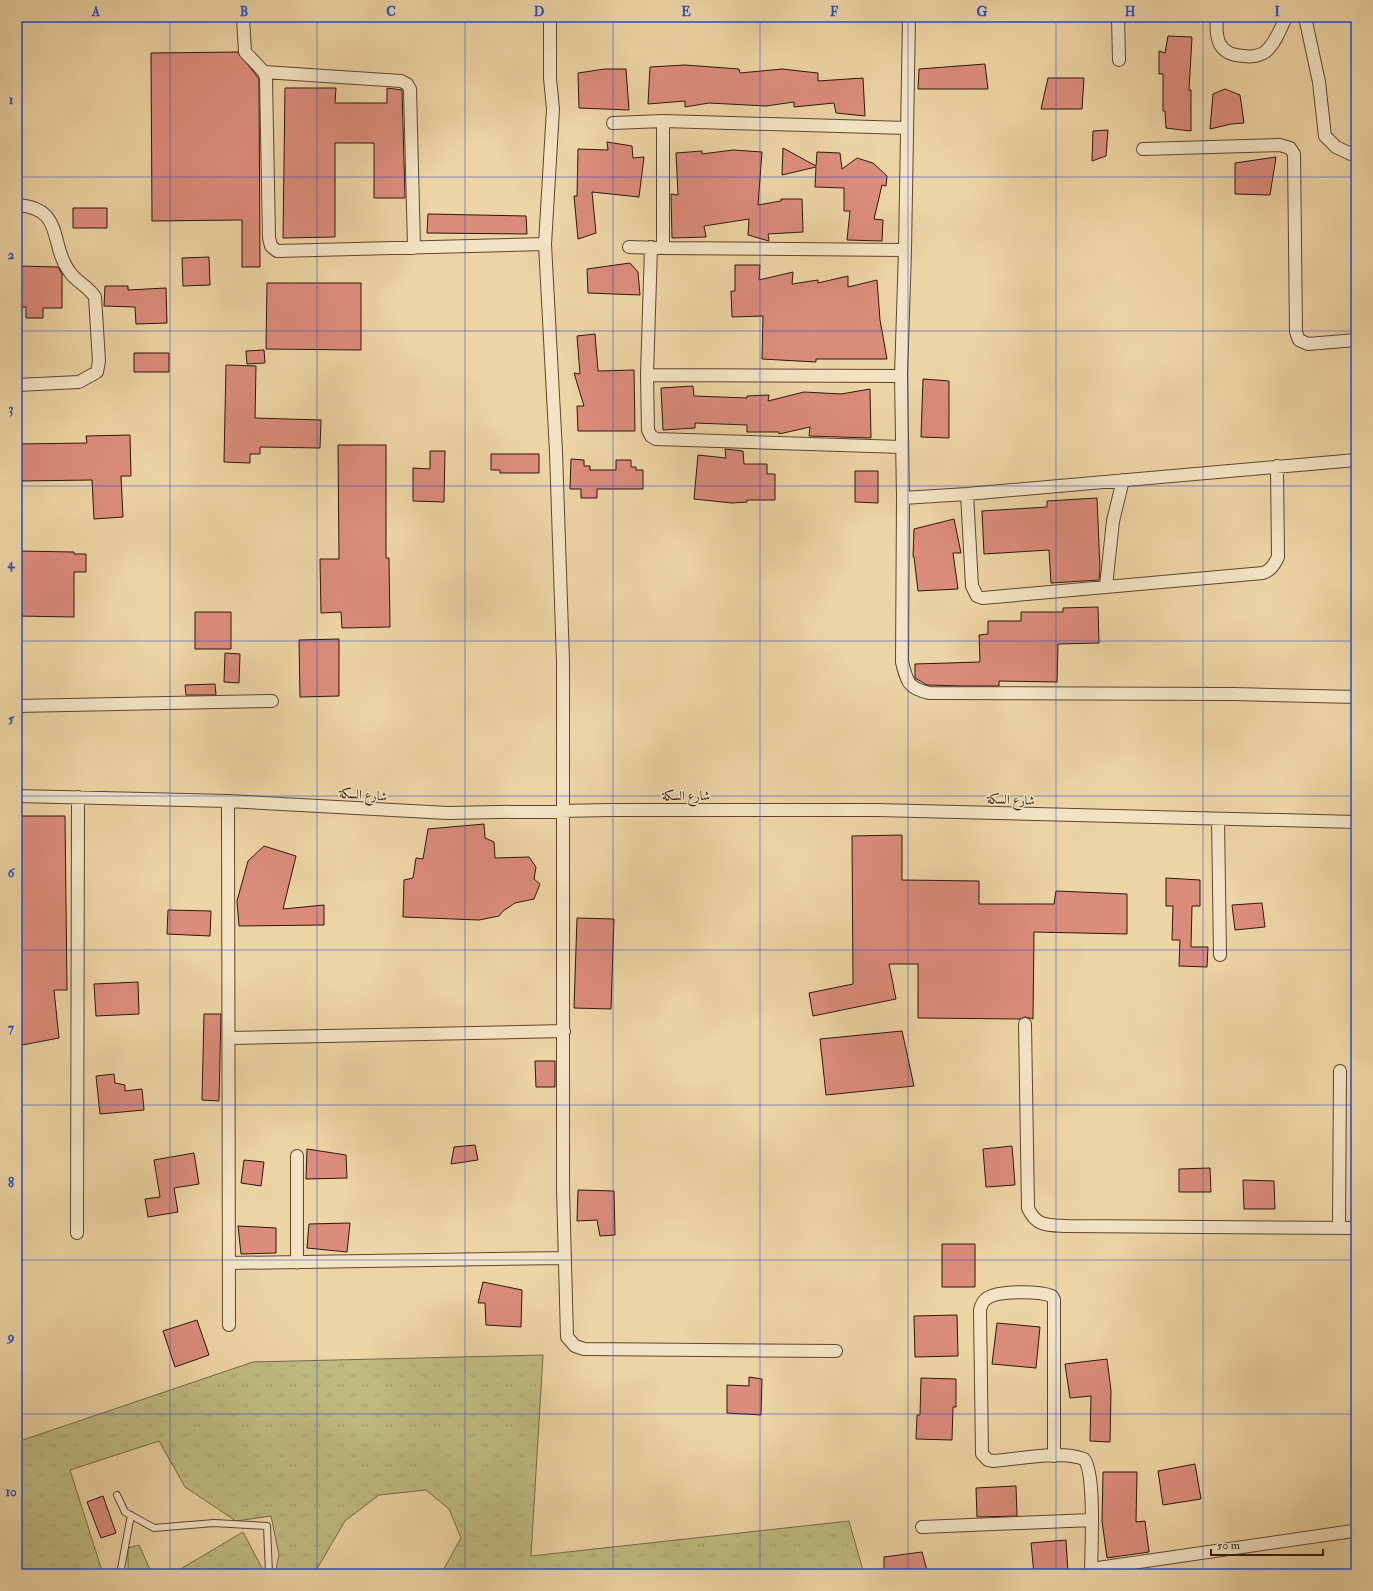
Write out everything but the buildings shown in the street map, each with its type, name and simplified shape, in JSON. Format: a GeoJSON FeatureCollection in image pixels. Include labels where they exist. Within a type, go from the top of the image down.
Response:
{"type":"FeatureCollection","features":[{"type":"Feature","properties":{"kind":"street"},"geometry":{"type":"LineString","coordinates":[[243,17],[244,52],[264,72],[266,78],[269,238],[271,246],[277,251],[545,244]]}},
{"type":"Feature","properties":{"kind":"street"},"geometry":{"type":"LineString","coordinates":[[550,17],[550,78],[553,109],[545,244],[560,557],[564,811],[565,1258],[567,1336],[575,1346],[584,1349],[836,1351]]}},
{"type":"Feature","properties":{"kind":"street"},"geometry":{"type":"LineString","coordinates":[[908,17],[908,128],[901,376],[904,498],[902,662],[907,681],[915,690],[929,693],[1234,694],[1356,697]]}},
{"type":"Feature","properties":{"kind":"street"},"geometry":{"type":"LineString","coordinates":[[1118,17],[1119,60]]}},
{"type":"Feature","properties":{"kind":"street"},"geometry":{"type":"LineString","coordinates":[[1217,17],[1216,31],[1219,42],[1225,52],[1236,56],[1252,57],[1264,52],[1276,38],[1286,17]]}},
{"type":"Feature","properties":{"kind":"street"},"geometry":{"type":"LineString","coordinates":[[1306,17],[1319,82],[1325,136],[1336,147],[1353,155]]}},
{"type":"Feature","properties":{"kind":"street"},"geometry":{"type":"LineString","coordinates":[[264,72],[400,81],[407,84],[410,89],[414,248]]}},
{"type":"Feature","properties":{"kind":"street"},"geometry":{"type":"LineString","coordinates":[[613,123],[663,121],[908,128]]}},
{"type":"Feature","properties":{"kind":"street"},"geometry":{"type":"LineString","coordinates":[[663,121],[657,247],[647,375],[648,430],[651,436],[656,439],[902,447]]}},
{"type":"Feature","properties":{"kind":"street"},"geometry":{"type":"LineString","coordinates":[[1142,149],[1280,145],[1290,148],[1294,154],[1296,332],[1299,340],[1308,344],[1356,340]]}},
{"type":"Feature","properties":{"kind":"street"},"geometry":{"type":"LineString","coordinates":[[17,205],[29,205],[50,219],[68,271],[91,290],[95,297],[99,361],[97,372],[79,382],[17,385]]}},
{"type":"Feature","properties":{"kind":"street"},"geometry":{"type":"LineString","coordinates":[[629,247],[905,250]]}},
{"type":"Feature","properties":{"kind":"street"},"geometry":{"type":"LineString","coordinates":[[647,375],[901,376]]}},
{"type":"Feature","properties":{"kind":"street"},"geometry":{"type":"LineString","coordinates":[[904,498],[967,494],[1356,460]]}},
{"type":"Feature","properties":{"kind":"street"},"geometry":{"type":"LineString","coordinates":[[967,494],[972,586],[977,596],[982,598],[1106,586],[1195,580],[1263,573],[1270,570],[1278,557],[1277,466]]}},
{"type":"Feature","properties":{"kind":"street"},"geometry":{"type":"LineString","coordinates":[[1106,586],[1113,520],[1123,480]]}},
{"type":"Feature","properties":{"kind":"street"},"geometry":{"type":"LineString","coordinates":[[17,706],[272,701]]}},
{"type":"Feature","properties":{"kind":"street","name":"شارع السكة"},"geometry":{"type":"LineString","coordinates":[[17,796],[228,801],[448,813],[611,810],[877,810],[1356,822]]}},
{"type":"Feature","properties":{"kind":"street"},"geometry":{"type":"LineString","coordinates":[[77,1233],[78,797]]}},
{"type":"Feature","properties":{"kind":"street"},"geometry":{"type":"LineString","coordinates":[[228,801],[229,1325]]}},
{"type":"Feature","properties":{"kind":"street"},"geometry":{"type":"LineString","coordinates":[[1218,819],[1220,955]]}},
{"type":"Feature","properties":{"kind":"street"},"geometry":{"type":"LineString","coordinates":[[1025,1024],[1028,1208],[1031,1216],[1038,1222],[1067,1226],[1356,1228]]}},
{"type":"Feature","properties":{"kind":"street"},"geometry":{"type":"LineString","coordinates":[[229,1038],[564,1031]]}},
{"type":"Feature","properties":{"kind":"street"},"geometry":{"type":"LineString","coordinates":[[1338,1228],[1340,1071]]}},
{"type":"Feature","properties":{"kind":"street"},"geometry":{"type":"LineString","coordinates":[[296,1156],[297,1262]]}},
{"type":"Feature","properties":{"kind":"street"},"geometry":{"type":"LineString","coordinates":[[229,1264],[565,1258]]}},
{"type":"Feature","properties":{"kind":"street"},"geometry":{"type":"LineString","coordinates":[[1054,1456],[1054,1300],[1052,1296],[1034,1292],[997,1295],[988,1298],[982,1303],[980,1310],[982,1454],[988,1460],[994,1461],[1054,1456],[1078,1457],[1084,1459],[1086,1462],[1092,1520],[1091,1571],[1353,1531]]}},
{"type":"Feature","properties":{"kind":"street"},"geometry":{"type":"LineString","coordinates":[[922,1528],[1092,1520]]}},
{"type":"Feature","properties":{"kind":"lane"},"geometry":{"type":"LineString","coordinates":[[117,1495],[125,1512],[154,1528],[214,1523],[266,1526],[269,1574]]}},
{"type":"Feature","properties":{"kind":"lane"},"geometry":{"type":"LineString","coordinates":[[120,1574],[131,1515]]}},
{"type":"Feature","properties":{"kind":"green space"},"geometry":{"type":"Polygon","coordinates":[[[543,1355],[531,1556],[849,1521],[864,1574],[441,1574],[461,1538],[449,1509],[426,1490],[379,1495],[345,1521],[314,1574],[275,1574],[279,1555],[271,1516],[236,1521],[185,1487],[159,1441],[70,1470],[103,1574],[17,1574],[17,1442],[253,1362],[543,1355]]]}},
{"type":"Feature","properties":{"kind":"green space"},"geometry":{"type":"Polygon","coordinates":[[[243,1532],[263,1570],[262,1574],[172,1574],[243,1532]]]}},
{"type":"Feature","properties":{"kind":"green space"},"geometry":{"type":"Polygon","coordinates":[[[139,1545],[152,1574],[128,1574],[128,1548],[139,1545]]]}}]}
